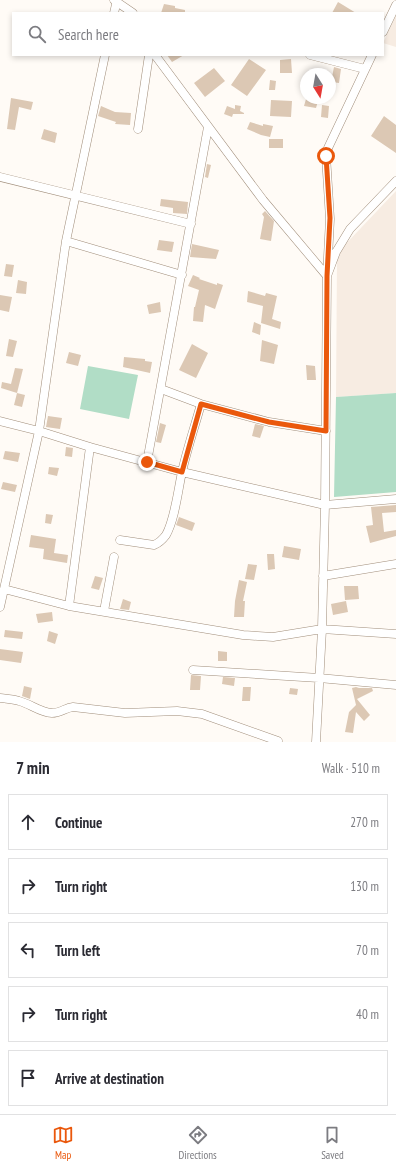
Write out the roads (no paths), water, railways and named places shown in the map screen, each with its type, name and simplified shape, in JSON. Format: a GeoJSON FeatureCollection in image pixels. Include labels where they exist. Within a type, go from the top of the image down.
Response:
{"type":"FeatureCollection","features":[{"type":"Feature","properties":{"kind":"street"},"geometry":{"type":"LineString","coordinates":[[114,12],[116,1],[135,12]]}},
{"type":"Feature","properties":{"kind":"street"},"geometry":{"type":"LineString","coordinates":[[384,30],[396,5]]}},
{"type":"Feature","properties":{"kind":"street"},"geometry":{"type":"LineString","coordinates":[[0,607],[39,431],[66,241],[105,56]]}},
{"type":"Feature","properties":{"kind":"street"},"geometry":{"type":"LineString","coordinates":[[138,129],[149,56]]}},
{"type":"Feature","properties":{"kind":"street"},"geometry":{"type":"LineString","coordinates":[[156,56],[263,200],[327,276]]}},
{"type":"Feature","properties":{"kind":"street"},"geometry":{"type":"LineString","coordinates":[[314,56],[365,69]]}},
{"type":"Feature","properties":{"kind":"street"},"geometry":{"type":"LineString","coordinates":[[316,742],[322,629],[325,505],[327,276],[330,218],[326,156],[328,148],[372,56]]}},
{"type":"Feature","properties":{"kind":"street"},"geometry":{"type":"LineString","coordinates":[[147,462],[208,127]]}},
{"type":"Feature","properties":{"kind":"street"},"geometry":{"type":"LineString","coordinates":[[0,177],[191,224]]}},
{"type":"Feature","properties":{"kind":"street"},"geometry":{"type":"LineString","coordinates":[[327,276],[336,252],[347,233],[396,181]]}},
{"type":"Feature","properties":{"kind":"street"},"geometry":{"type":"LineString","coordinates":[[66,241],[182,275]]}},
{"type":"Feature","properties":{"kind":"street"},"geometry":{"type":"LineString","coordinates":[[161,388],[201,404],[269,422],[326,431]]}},
{"type":"Feature","properties":{"kind":"street"},"geometry":{"type":"LineString","coordinates":[[120,540],[154,545],[165,536],[171,521],[179,491],[182,472],[201,404]]}},
{"type":"Feature","properties":{"kind":"street"},"geometry":{"type":"LineString","coordinates":[[0,421],[182,472],[325,505],[396,499]]}},
{"type":"Feature","properties":{"kind":"street"},"geometry":{"type":"LineString","coordinates":[[70,606],[90,447]]}},
{"type":"Feature","properties":{"kind":"street"},"geometry":{"type":"LineString","coordinates":[[104,611],[114,557]]}},
{"type":"Feature","properties":{"kind":"street"},"geometry":{"type":"LineString","coordinates":[[323,576],[396,564]]}},
{"type":"Feature","properties":{"kind":"street"},"geometry":{"type":"LineString","coordinates":[[4,589],[70,606],[242,635],[273,636],[322,629],[396,634]]}},
{"type":"Feature","properties":{"kind":"street"},"geometry":{"type":"LineString","coordinates":[[193,670],[319,678],[396,685]]}},
{"type":"Feature","properties":{"kind":"street"},"geometry":{"type":"LineString","coordinates":[[0,698],[20,701],[40,711],[53,713],[73,707],[125,713],[177,711],[202,714],[278,740]]}}]}
